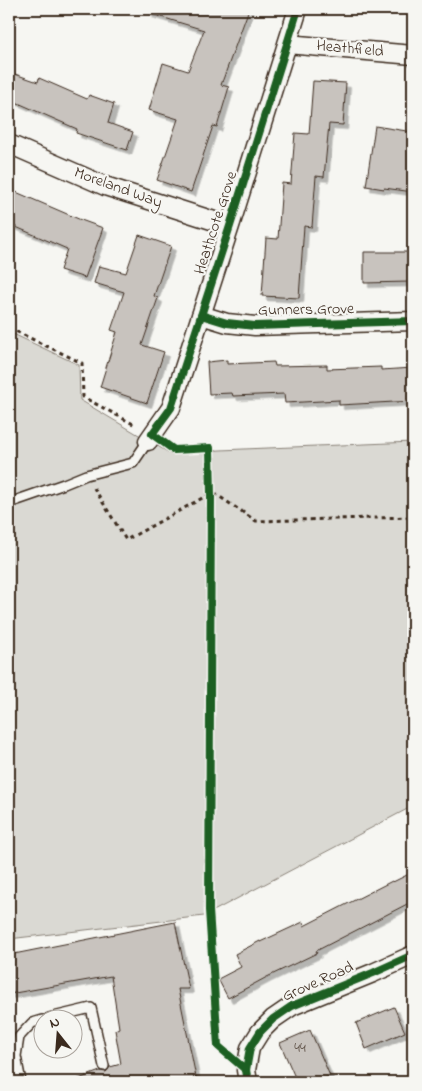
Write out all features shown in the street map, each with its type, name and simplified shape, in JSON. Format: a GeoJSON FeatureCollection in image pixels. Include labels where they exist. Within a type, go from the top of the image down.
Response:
{"type":"FeatureCollection","features":[{"type":"Feature","properties":{"kind":"street","name":"Heathcote Grove"},"geometry":{"type":"LineString","coordinates":[[150,438],[171,408],[298,9]]}},
{"type":"Feature","properties":{"kind":"street","name":"Heathfield"},"geometry":{"type":"LineString","coordinates":[[287,44],[413,54]]}},
{"type":"Feature","properties":{"kind":"street","name":"Moreland Way"},"geometry":{"type":"LineString","coordinates":[[9,144],[106,186],[230,226]]}},
{"type":"Feature","properties":{"kind":"street","name":"Gunners Grove"},"geometry":{"type":"LineString","coordinates":[[201,315],[228,323],[254,326],[413,321]]}},
{"type":"Feature","properties":{"kind":"street","name":"Grove Road"},"geometry":{"type":"LineString","coordinates":[[248,1082],[246,1070],[250,1048],[260,1032],[273,1020],[292,1006],[413,955]]}},
{"type":"Feature","properties":{"kind":"lane"},"geometry":{"type":"LineString","coordinates":[[9,503],[86,475],[133,463],[150,438]]}},
{"type":"Feature","properties":{"kind":"lane"},"geometry":{"type":"LineString","coordinates":[[82,1010],[91,1008],[104,1066]]}},
{"type":"Feature","properties":{"kind":"lane"},"geometry":{"type":"LineString","coordinates":[[21,1082],[16,1056],[19,1037],[32,1023]]}},
{"type":"Feature","properties":{"kind":"path"},"geometry":{"type":"LineString","coordinates":[[9,328],[82,363],[83,397],[150,438]]}},
{"type":"Feature","properties":{"kind":"path"},"geometry":{"type":"LineString","coordinates":[[174,450],[210,448],[209,910],[218,1046]]}},
{"type":"Feature","properties":{"kind":"path"},"geometry":{"type":"LineString","coordinates":[[86,475],[126,540],[206,496],[217,495],[256,521],[413,517]]}},
{"type":"Feature","properties":{"kind":"shaded area"},"geometry":{"type":"Polygon","coordinates":[[[9,332],[79,365],[80,400],[171,454],[220,450],[413,442],[413,806],[204,916],[9,939],[9,332]]]}},
{"type":"Feature","properties":{"kind":"building"},"geometry":{"type":"Polygon","coordinates":[[[149,9],[249,9],[221,85],[229,87],[217,127],[213,126],[191,192],[157,180],[178,119],[149,110],[163,63],[188,71],[204,30],[148,13],[149,9]]]}},
{"type":"Feature","properties":{"kind":"building"},"geometry":{"type":"Polygon","coordinates":[[[9,72],[38,82],[39,78],[87,99],[89,95],[114,104],[108,123],[133,132],[127,150],[76,133],[77,129],[9,99],[9,72]]]}},
{"type":"Feature","properties":{"kind":"building"},"geometry":{"type":"Polygon","coordinates":[[[313,81],[346,83],[343,125],[329,124],[324,177],[316,176],[312,227],[304,226],[299,298],[262,296],[266,238],[278,239],[282,183],[291,184],[295,133],[309,134],[313,81]]]}},
{"type":"Feature","properties":{"kind":"building"},"geometry":{"type":"Polygon","coordinates":[[[375,126],[413,132],[413,192],[366,186],[375,126]]]}},
{"type":"Feature","properties":{"kind":"building"},"geometry":{"type":"Polygon","coordinates":[[[9,189],[103,228],[85,278],[60,270],[67,249],[9,224],[9,189]]]}},
{"type":"Feature","properties":{"kind":"building"},"geometry":{"type":"Polygon","coordinates":[[[139,235],[171,246],[154,296],[158,298],[142,345],[164,352],[147,403],[100,387],[117,332],[111,330],[124,292],[94,283],[99,266],[126,273],[139,235]]]}},
{"type":"Feature","properties":{"kind":"building"},"geometry":{"type":"Polygon","coordinates":[[[364,252],[409,252],[409,282],[364,283],[364,252]]]}},
{"type":"Feature","properties":{"kind":"building"},"geometry":{"type":"Polygon","coordinates":[[[227,360],[227,364],[274,362],[275,366],[327,365],[327,369],[381,367],[381,370],[413,368],[413,401],[339,405],[339,400],[285,403],[284,394],[233,396],[232,393],[209,394],[207,362],[227,360]]]}},
{"type":"Feature","properties":{"kind":"building"},"geometry":{"type":"Polygon","coordinates":[[[413,872],[413,901],[228,998],[218,979],[241,967],[235,954],[303,922],[304,926],[413,872]]]}},
{"type":"Feature","properties":{"kind":"building"},"geometry":{"type":"Polygon","coordinates":[[[175,922],[189,989],[178,989],[197,1082],[76,1082],[76,1080],[100,1071],[106,1072],[110,1067],[121,1064],[115,1030],[119,1028],[111,976],[9,994],[9,955],[175,922]]]}},
{"type":"Feature","properties":{"kind":"building"},"geometry":{"type":"Polygon","coordinates":[[[394,1007],[405,1032],[366,1049],[356,1023],[394,1007]]]}},
{"type":"Feature","properties":{"kind":"building"},"geometry":{"type":"Polygon","coordinates":[[[310,1030],[330,1076],[316,1082],[297,1082],[280,1043],[310,1030]]]}},
{"type":"Feature","properties":{"kind":"cycle path"},"geometry":{"type":"LineString","coordinates":[[246,1070],[218,1046],[209,910],[210,448],[174,450],[152,434],[171,408],[298,9]]}},
{"type":"Feature","properties":{"kind":"cycle path"},"geometry":{"type":"LineString","coordinates":[[201,315],[227,323],[255,326],[413,321]]}},
{"type":"Feature","properties":{"kind":"cycle path"},"geometry":{"type":"LineString","coordinates":[[248,1082],[246,1070],[250,1048],[260,1032],[273,1019],[292,1006],[413,955]]}}]}
